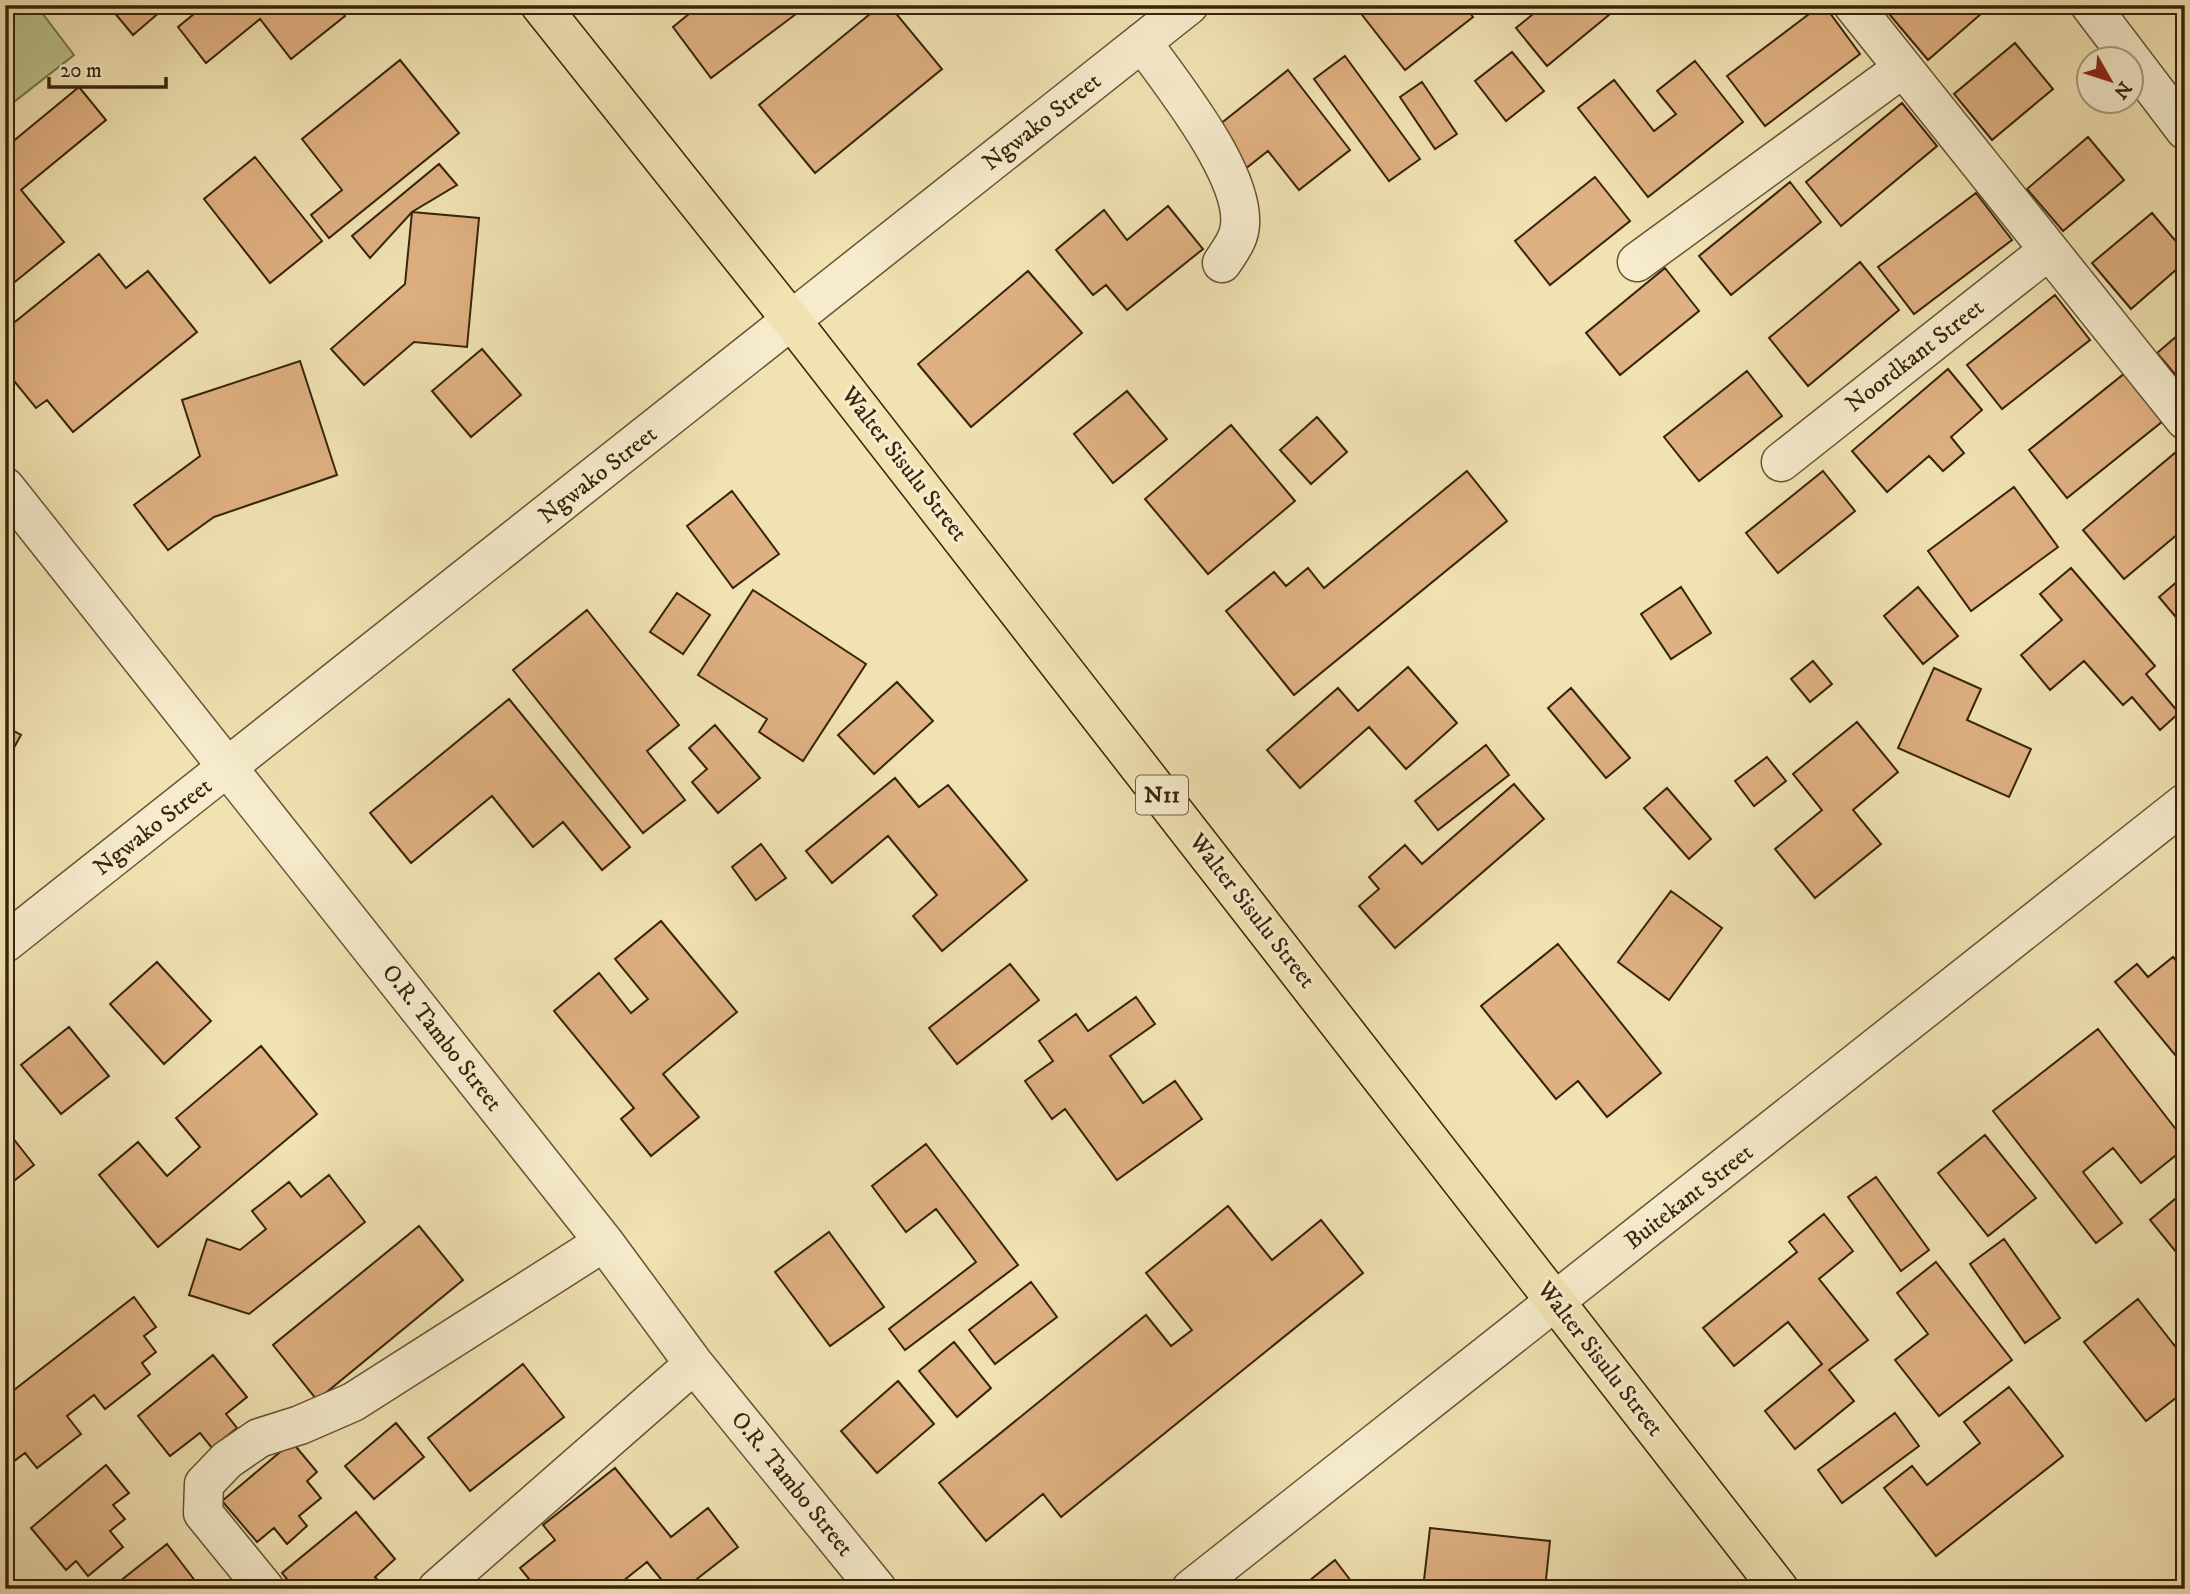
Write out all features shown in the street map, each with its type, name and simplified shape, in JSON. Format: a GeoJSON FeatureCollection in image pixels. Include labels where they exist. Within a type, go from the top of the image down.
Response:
{"type":"FeatureCollection","features":[{"type":"Feature","properties":{"kind":"highway","name":"Walter Sisulu Street"},"geometry":{"type":"LineString","coordinates":[[540,5],[792,321],[1779,1589]]}},
{"type":"Feature","properties":{"kind":"street","name":"Ngwako Street"},"geometry":{"type":"LineString","coordinates":[[5,943],[1189,5]]}},
{"type":"Feature","properties":{"kind":"street"},"geometry":{"type":"LineString","coordinates":[[1853,5],[2185,420]]}},
{"type":"Feature","properties":{"kind":"street"},"geometry":{"type":"LineString","coordinates":[[2090,5],[2185,130]]}},
{"type":"Feature","properties":{"kind":"street"},"geometry":{"type":"LineString","coordinates":[[1142,43],[1216,148],[1236,194],[1240,216],[1238,235],[1222,263]]}},
{"type":"Feature","properties":{"kind":"street"},"geometry":{"type":"LineString","coordinates":[[1637,262],[1903,68]]}},
{"type":"Feature","properties":{"kind":"street","name":"Noordkant Street"},"geometry":{"type":"LineString","coordinates":[[1781,462],[2049,250]]}},
{"type":"Feature","properties":{"kind":"street","name":"O.R. Tambo Street"},"geometry":{"type":"LineString","coordinates":[[5,488],[604,1242],[694,1364],[877,1589]]}},
{"type":"Feature","properties":{"kind":"street","name":"Buitekant Street"},"geometry":{"type":"LineString","coordinates":[[1191,1589],[2185,803]]}},
{"type":"Feature","properties":{"kind":"street"},"geometry":{"type":"LineString","coordinates":[[265,1589],[203,1513],[204,1484],[226,1460],[260,1438],[300,1425],[354,1402],[604,1242]]}},
{"type":"Feature","properties":{"kind":"street"},"geometry":{"type":"LineString","coordinates":[[437,1589],[694,1364]]}},
{"type":"Feature","properties":{"kind":"green space"},"geometry":{"type":"Polygon","coordinates":[[[5,5],[36,5],[74,55],[10,105],[5,99],[5,5]]]}},
{"type":"Feature","properties":{"kind":"building"},"geometry":{"type":"Polygon","coordinates":[[[108,5],[168,5],[133,35],[108,5]]]}},
{"type":"Feature","properties":{"kind":"building"},"geometry":{"type":"Polygon","coordinates":[[[205,5],[337,5],[345,16],[291,59],[260,19],[206,63],[178,27],[205,5]]]}},
{"type":"Feature","properties":{"kind":"building"},"geometry":{"type":"Polygon","coordinates":[[[700,5],[808,5],[711,78],[673,27],[700,5]]]}},
{"type":"Feature","properties":{"kind":"building"},"geometry":{"type":"Polygon","coordinates":[[[881,5],[889,5],[942,69],[815,173],[759,105],[881,5]]]}},
{"type":"Feature","properties":{"kind":"building"},"geometry":{"type":"Polygon","coordinates":[[[1366,5],[1464,5],[1473,17],[1405,70],[1359,11],[1366,5]]]}},
{"type":"Feature","properties":{"kind":"building"},"geometry":{"type":"Polygon","coordinates":[[[1544,5],[1621,5],[1547,66],[1516,28],[1544,5]]]}},
{"type":"Feature","properties":{"kind":"building"},"geometry":{"type":"Polygon","coordinates":[[[1824,5],[1860,54],[1765,126],[1727,76],[1824,5]]]}},
{"type":"Feature","properties":{"kind":"building"},"geometry":{"type":"Polygon","coordinates":[[[1902,5],[1989,7],[1928,60],[1890,15],[1902,5]]]}},
{"type":"Feature","properties":{"kind":"building"},"geometry":{"type":"Polygon","coordinates":[[[2015,43],[2053,89],[1992,140],[1954,94],[2015,43]]]}},
{"type":"Feature","properties":{"kind":"building"},"geometry":{"type":"Polygon","coordinates":[[[1512,52],[1544,91],[1506,121],[1475,81],[1512,52]]]}},
{"type":"Feature","properties":{"kind":"building"},"geometry":{"type":"Polygon","coordinates":[[[1345,56],[1420,159],[1389,181],[1314,79],[1345,56]]]}},
{"type":"Feature","properties":{"kind":"building"},"geometry":{"type":"Polygon","coordinates":[[[400,60],[459,133],[329,238],[311,215],[342,190],[302,139],[400,60]]]}},
{"type":"Feature","properties":{"kind":"building"},"geometry":{"type":"Polygon","coordinates":[[[1695,61],[1743,122],[1648,197],[1578,108],[1614,80],[1654,131],[1676,114],[1657,91],[1695,61]]]}},
{"type":"Feature","properties":{"kind":"building"},"geometry":{"type":"Polygon","coordinates":[[[1288,70],[1350,150],[1299,190],[1268,151],[1245,169],[1214,129],[1288,70]]]}},
{"type":"Feature","properties":{"kind":"building"},"geometry":{"type":"Polygon","coordinates":[[[1422,82],[1457,134],[1435,149],[1400,97],[1422,82]]]}},
{"type":"Feature","properties":{"kind":"building"},"geometry":{"type":"Polygon","coordinates":[[[79,87],[106,120],[21,190],[64,242],[5,290],[5,148],[79,87]]]}},
{"type":"Feature","properties":{"kind":"building"},"geometry":{"type":"Polygon","coordinates":[[[1902,103],[1937,146],[1841,226],[1806,182],[1902,103]]]}},
{"type":"Feature","properties":{"kind":"building"},"geometry":{"type":"Polygon","coordinates":[[[2088,137],[2124,180],[2063,231],[2027,189],[2088,137]]]}},
{"type":"Feature","properties":{"kind":"building"},"geometry":{"type":"Polygon","coordinates":[[[255,157],[322,241],[270,283],[204,199],[255,157]]]}},
{"type":"Feature","properties":{"kind":"building"},"geometry":{"type":"Polygon","coordinates":[[[439,164],[457,185],[412,212],[370,258],[352,236],[439,164]]]}},
{"type":"Feature","properties":{"kind":"building"},"geometry":{"type":"Polygon","coordinates":[[[1595,177],[1630,221],[1550,285],[1515,241],[1595,177]]]}},
{"type":"Feature","properties":{"kind":"building"},"geometry":{"type":"Polygon","coordinates":[[[1790,182],[1821,222],[1731,295],[1699,256],[1790,182]]]}},
{"type":"Feature","properties":{"kind":"building"},"geometry":{"type":"Polygon","coordinates":[[[1976,193],[2012,240],[1914,314],[1878,267],[1976,193]]]}},
{"type":"Feature","properties":{"kind":"building"},"geometry":{"type":"Polygon","coordinates":[[[1168,206],[1203,249],[1127,310],[1106,285],[1093,295],[1056,250],[1104,210],[1127,240],[1168,206]]]}},
{"type":"Feature","properties":{"kind":"building"},"geometry":{"type":"Polygon","coordinates":[[[412,212],[479,218],[467,347],[414,342],[364,385],[331,349],[405,284],[412,212]]]}},
{"type":"Feature","properties":{"kind":"building"},"geometry":{"type":"Polygon","coordinates":[[[2152,213],[2185,252],[2185,262],[2131,309],[2092,263],[2152,213]]]}},
{"type":"Feature","properties":{"kind":"building"},"geometry":{"type":"Polygon","coordinates":[[[99,254],[126,288],[148,271],[197,332],[73,432],[47,400],[36,408],[5,370],[5,330],[99,254]]]}},
{"type":"Feature","properties":{"kind":"building"},"geometry":{"type":"Polygon","coordinates":[[[1860,262],[1899,310],[1808,386],[1769,338],[1860,262]]]}},
{"type":"Feature","properties":{"kind":"building"},"geometry":{"type":"Polygon","coordinates":[[[1665,268],[1699,311],[1620,375],[1586,333],[1665,268]]]}},
{"type":"Feature","properties":{"kind":"building"},"geometry":{"type":"Polygon","coordinates":[[[1028,271],[1082,333],[971,427],[918,364],[1028,271]]]}},
{"type":"Feature","properties":{"kind":"building"},"geometry":{"type":"Polygon","coordinates":[[[2055,295],[2090,340],[2002,409],[1967,365],[2055,295]]]}},
{"type":"Feature","properties":{"kind":"building"},"geometry":{"type":"Polygon","coordinates":[[[2185,329],[2185,386],[2157,353],[2185,329]]]}},
{"type":"Feature","properties":{"kind":"building"},"geometry":{"type":"Polygon","coordinates":[[[482,349],[521,395],[471,437],[432,391],[482,349]]]}},
{"type":"Feature","properties":{"kind":"building"},"geometry":{"type":"Polygon","coordinates":[[[300,361],[337,475],[214,517],[168,550],[134,505],[200,456],[182,400],[300,361]]]}},
{"type":"Feature","properties":{"kind":"building"},"geometry":{"type":"Polygon","coordinates":[[[1948,369],[1982,410],[1951,437],[1964,453],[1943,471],[1929,456],[1887,492],[1852,451],[1948,369]]]}},
{"type":"Feature","properties":{"kind":"building"},"geometry":{"type":"Polygon","coordinates":[[[1747,371],[1782,416],[1699,481],[1664,437],[1747,371]]]}},
{"type":"Feature","properties":{"kind":"building"},"geometry":{"type":"Polygon","coordinates":[[[2125,373],[2163,421],[2067,498],[2029,450],[2125,373]]]}},
{"type":"Feature","properties":{"kind":"building"},"geometry":{"type":"Polygon","coordinates":[[[1127,391],[1167,439],[1113,483],[1074,434],[1127,391]]]}},
{"type":"Feature","properties":{"kind":"building"},"geometry":{"type":"Polygon","coordinates":[[[1317,417],[1347,452],[1311,484],[1280,450],[1317,417]]]}},
{"type":"Feature","properties":{"kind":"building"},"geometry":{"type":"Polygon","coordinates":[[[1231,425],[1295,501],[1208,574],[1145,499],[1231,425]]]}},
{"type":"Feature","properties":{"kind":"building"},"geometry":{"type":"Polygon","coordinates":[[[2182,447],[2185,451],[2185,528],[2124,579],[2083,530],[2182,447]]]}},
{"type":"Feature","properties":{"kind":"building"},"geometry":{"type":"Polygon","coordinates":[[[1467,471],[1507,521],[1294,695],[1226,611],[1274,572],[1286,586],[1308,568],[1324,588],[1467,471]]]}},
{"type":"Feature","properties":{"kind":"building"},"geometry":{"type":"Polygon","coordinates":[[[1823,471],[1855,511],[1778,573],[1746,533],[1823,471]]]}},
{"type":"Feature","properties":{"kind":"building"},"geometry":{"type":"Polygon","coordinates":[[[2014,487],[2058,547],[1971,611],[1928,551],[2014,487]]]}},
{"type":"Feature","properties":{"kind":"building"},"geometry":{"type":"Polygon","coordinates":[[[732,491],[779,554],[733,588],[687,526],[732,491]]]}},
{"type":"Feature","properties":{"kind":"building"},"geometry":{"type":"Polygon","coordinates":[[[2071,568],[2155,666],[2146,674],[2179,713],[2160,730],[2132,697],[2123,705],[2084,661],[2050,690],[2021,655],[2062,620],[2040,594],[2071,568]]]}},
{"type":"Feature","properties":{"kind":"building"},"geometry":{"type":"Polygon","coordinates":[[[2185,575],[2185,628],[2159,597],[2185,575]]]}},
{"type":"Feature","properties":{"kind":"building"},"geometry":{"type":"Polygon","coordinates":[[[1681,587],[1711,633],[1671,659],[1641,614],[1681,587]]]}},
{"type":"Feature","properties":{"kind":"building"},"geometry":{"type":"Polygon","coordinates":[[[1918,587],[1958,636],[1923,664],[1884,616],[1918,587]]]}},
{"type":"Feature","properties":{"kind":"building"},"geometry":{"type":"Polygon","coordinates":[[[753,590],[866,664],[803,761],[759,732],[767,719],[698,675],[753,590]]]}},
{"type":"Feature","properties":{"kind":"building"},"geometry":{"type":"Polygon","coordinates":[[[677,593],[710,615],[683,654],[650,632],[677,593]]]}},
{"type":"Feature","properties":{"kind":"building"},"geometry":{"type":"Polygon","coordinates":[[[587,610],[679,725],[647,751],[685,800],[643,833],[513,670],[587,610]]]}},
{"type":"Feature","properties":{"kind":"building"},"geometry":{"type":"Polygon","coordinates":[[[1813,661],[1832,684],[1810,702],[1791,679],[1813,661]]]}},
{"type":"Feature","properties":{"kind":"building"},"geometry":{"type":"Polygon","coordinates":[[[1408,667],[1457,723],[1406,769],[1369,727],[1300,788],[1267,750],[1338,688],[1358,711],[1408,667]]]}},
{"type":"Feature","properties":{"kind":"building"},"geometry":{"type":"Polygon","coordinates":[[[1934,668],[1981,689],[1967,720],[2031,749],[2009,797],[1898,748],[1934,668]]]}},
{"type":"Feature","properties":{"kind":"building"},"geometry":{"type":"Polygon","coordinates":[[[897,682],[933,721],[874,774],[838,735],[897,682]]]}},
{"type":"Feature","properties":{"kind":"building"},"geometry":{"type":"Polygon","coordinates":[[[1571,688],[1630,758],[1606,778],[1548,708],[1571,688]]]}},
{"type":"Feature","properties":{"kind":"building"},"geometry":{"type":"Polygon","coordinates":[[[509,699],[630,847],[602,870],[563,822],[533,847],[492,796],[411,863],[370,813],[509,699]]]}},
{"type":"Feature","properties":{"kind":"building"},"geometry":{"type":"Polygon","coordinates":[[[1857,722],[1898,772],[1853,810],[1881,844],[1815,898],[1775,849],[1822,810],[1793,774],[1857,722]]]}},
{"type":"Feature","properties":{"kind":"building"},"geometry":{"type":"Polygon","coordinates":[[[715,725],[760,778],[718,813],[692,782],[707,769],[689,748],[715,725]]]}},
{"type":"Feature","properties":{"kind":"building"},"geometry":{"type":"Polygon","coordinates":[[[5,726],[21,735],[5,764],[5,726]]]}},
{"type":"Feature","properties":{"kind":"building"},"geometry":{"type":"Polygon","coordinates":[[[1486,745],[1509,775],[1438,830],[1415,801],[1486,745]]]}},
{"type":"Feature","properties":{"kind":"building"},"geometry":{"type":"Polygon","coordinates":[[[1767,757],[1786,781],[1754,806],[1735,781],[1767,757]]]}},
{"type":"Feature","properties":{"kind":"building"},"geometry":{"type":"Polygon","coordinates":[[[895,778],[919,807],[948,785],[1027,880],[942,951],[913,916],[937,895],[888,836],[832,883],[806,851],[895,778]]]}},
{"type":"Feature","properties":{"kind":"building"},"geometry":{"type":"Polygon","coordinates":[[[1514,784],[1544,819],[1395,948],[1359,906],[1379,889],[1369,877],[1405,845],[1422,864],[1514,784]]]}},
{"type":"Feature","properties":{"kind":"building"},"geometry":{"type":"Polygon","coordinates":[[[1667,788],[1711,839],[1689,859],[1644,808],[1667,788]]]}},
{"type":"Feature","properties":{"kind":"building"},"geometry":{"type":"Polygon","coordinates":[[[761,844],[786,878],[756,900],[732,867],[761,844]]]}},
{"type":"Feature","properties":{"kind":"building"},"geometry":{"type":"Polygon","coordinates":[[[1671,891],[1722,928],[1669,1000],[1618,962],[1671,891]]]}},
{"type":"Feature","properties":{"kind":"building"},"geometry":{"type":"Polygon","coordinates":[[[661,921],[737,1012],[663,1074],[699,1117],[651,1156],[621,1119],[634,1108],[554,1011],[599,973],[631,1013],[648,999],[615,959],[661,921]]]}},
{"type":"Feature","properties":{"kind":"building"},"geometry":{"type":"Polygon","coordinates":[[[1558,944],[1661,1073],[1607,1117],[1578,1081],[1556,1099],[1481,1006],[1558,944]]]}},
{"type":"Feature","properties":{"kind":"building"},"geometry":{"type":"Polygon","coordinates":[[[2173,957],[2185,971],[2185,1067],[2115,982],[2137,964],[2148,977],[2173,957]]]}},
{"type":"Feature","properties":{"kind":"building"},"geometry":{"type":"Polygon","coordinates":[[[157,962],[211,1021],[164,1064],[110,1004],[157,962]]]}},
{"type":"Feature","properties":{"kind":"building"},"geometry":{"type":"Polygon","coordinates":[[[1010,964],[1039,1000],[957,1064],[929,1028],[1010,964]]]}},
{"type":"Feature","properties":{"kind":"building"},"geometry":{"type":"Polygon","coordinates":[[[1136,997],[1155,1024],[1110,1056],[1143,1103],[1175,1081],[1202,1119],[1117,1180],[1065,1109],[1052,1119],[1025,1081],[1053,1061],[1039,1041],[1076,1014],[1088,1031],[1136,997]]]}},
{"type":"Feature","properties":{"kind":"building"},"geometry":{"type":"Polygon","coordinates":[[[69,1027],[109,1076],[61,1114],[21,1065],[69,1027]]]}},
{"type":"Feature","properties":{"kind":"building"},"geometry":{"type":"Polygon","coordinates":[[[2098,1029],[2185,1141],[2185,1148],[2141,1183],[2113,1148],[2083,1172],[2122,1223],[2096,1243],[1993,1111],[2098,1029]]]}},
{"type":"Feature","properties":{"kind":"building"},"geometry":{"type":"Polygon","coordinates":[[[261,1046],[317,1114],[158,1247],[99,1175],[138,1142],[167,1176],[200,1147],[176,1118],[261,1046]]]}},
{"type":"Feature","properties":{"kind":"building"},"geometry":{"type":"Polygon","coordinates":[[[5,1128],[34,1165],[5,1188],[5,1128]]]}},
{"type":"Feature","properties":{"kind":"building"},"geometry":{"type":"Polygon","coordinates":[[[1985,1135],[2036,1198],[1988,1236],[1938,1173],[1985,1135]]]}},
{"type":"Feature","properties":{"kind":"building"},"geometry":{"type":"Polygon","coordinates":[[[926,1144],[1018,1265],[905,1350],[889,1329],[976,1262],[936,1209],[906,1232],[872,1186],[926,1144]]]}},
{"type":"Feature","properties":{"kind":"building"},"geometry":{"type":"Polygon","coordinates":[[[329,1175],[365,1222],[249,1314],[189,1295],[207,1239],[240,1250],[266,1229],[252,1211],[289,1182],[301,1197],[329,1175]]]}},
{"type":"Feature","properties":{"kind":"building"},"geometry":{"type":"Polygon","coordinates":[[[1876,1177],[1929,1250],[1901,1271],[1848,1197],[1876,1177]]]}},
{"type":"Feature","properties":{"kind":"building"},"geometry":{"type":"Polygon","coordinates":[[[2181,1194],[2185,1199],[2185,1263],[2150,1220],[2181,1194]]]}},
{"type":"Feature","properties":{"kind":"building"},"geometry":{"type":"Polygon","coordinates":[[[1228,1206],[1272,1260],[1321,1220],[1363,1273],[1061,1517],[1043,1494],[986,1541],[939,1483],[1146,1315],[1171,1346],[1192,1330],[1146,1273],[1228,1206]]]}},
{"type":"Feature","properties":{"kind":"building"},"geometry":{"type":"Polygon","coordinates":[[[1824,1214],[1853,1251],[1819,1279],[1868,1340],[1829,1370],[1854,1401],[1795,1449],[1765,1411],[1822,1364],[1788,1322],[1734,1366],[1703,1328],[1797,1252],[1789,1242],[1824,1214]]]}},
{"type":"Feature","properties":{"kind":"building"},"geometry":{"type":"Polygon","coordinates":[[[419,1226],[463,1280],[317,1400],[273,1345],[419,1226]]]}},
{"type":"Feature","properties":{"kind":"building"},"geometry":{"type":"Polygon","coordinates":[[[829,1232],[884,1307],[830,1346],[775,1272],[829,1232]]]}},
{"type":"Feature","properties":{"kind":"building"},"geometry":{"type":"Polygon","coordinates":[[[2004,1239],[2060,1318],[2025,1343],[1970,1264],[2004,1239]]]}},
{"type":"Feature","properties":{"kind":"building"},"geometry":{"type":"Polygon","coordinates":[[[1936,1262],[2012,1360],[1939,1416],[1895,1360],[1928,1334],[1897,1293],[1936,1262]]]}},
{"type":"Feature","properties":{"kind":"building"},"geometry":{"type":"Polygon","coordinates":[[[1031,1282],[1057,1317],[995,1364],[969,1330],[1031,1282]]]}},
{"type":"Feature","properties":{"kind":"building"},"geometry":{"type":"Polygon","coordinates":[[[134,1297],[156,1327],[144,1336],[156,1352],[142,1363],[150,1374],[105,1409],[94,1395],[67,1416],[81,1434],[37,1468],[25,1453],[9,1465],[5,1460],[5,1397],[134,1297]]]}},
{"type":"Feature","properties":{"kind":"building"},"geometry":{"type":"Polygon","coordinates":[[[2138,1299],[2185,1359],[2185,1391],[2146,1421],[2084,1342],[2138,1299]]]}},
{"type":"Feature","properties":{"kind":"building"},"geometry":{"type":"Polygon","coordinates":[[[954,1342],[991,1388],[957,1417],[919,1371],[954,1342]]]}},
{"type":"Feature","properties":{"kind":"building"},"geometry":{"type":"Polygon","coordinates":[[[213,1355],[247,1397],[226,1414],[237,1428],[212,1448],[200,1433],[170,1456],[138,1416],[213,1355]]]}},
{"type":"Feature","properties":{"kind":"building"},"geometry":{"type":"Polygon","coordinates":[[[523,1364],[564,1417],[470,1491],[428,1438],[523,1364]]]}},
{"type":"Feature","properties":{"kind":"building"},"geometry":{"type":"Polygon","coordinates":[[[898,1381],[934,1424],[877,1473],[841,1431],[898,1381]]]}},
{"type":"Feature","properties":{"kind":"building"},"geometry":{"type":"Polygon","coordinates":[[[2009,1387],[2063,1456],[1936,1556],[1884,1488],[1912,1466],[1927,1485],[1980,1443],[1964,1422],[2009,1387]]]}},
{"type":"Feature","properties":{"kind":"building"},"geometry":{"type":"Polygon","coordinates":[[[1895,1413],[1919,1446],[1842,1503],[1818,1470],[1895,1413]]]}},
{"type":"Feature","properties":{"kind":"building"},"geometry":{"type":"Polygon","coordinates":[[[396,1423],[424,1457],[374,1499],[345,1466],[396,1423]]]}},
{"type":"Feature","properties":{"kind":"building"},"geometry":{"type":"Polygon","coordinates":[[[292,1442],[317,1472],[307,1481],[321,1498],[299,1516],[307,1526],[287,1544],[274,1528],[257,1542],[222,1501],[292,1442]]]}},
{"type":"Feature","properties":{"kind":"building"},"geometry":{"type":"Polygon","coordinates":[[[106,1465],[129,1493],[113,1505],[125,1519],[110,1531],[123,1547],[88,1576],[76,1561],[66,1570],[31,1528],[106,1465]]]}},
{"type":"Feature","properties":{"kind":"building"},"geometry":{"type":"Polygon","coordinates":[[[615,1468],[671,1537],[708,1508],[738,1547],[684,1589],[669,1589],[647,1562],[613,1589],[537,1589],[520,1568],[555,1540],[543,1525],[615,1468]]]}},
{"type":"Feature","properties":{"kind":"building"},"geometry":{"type":"Polygon","coordinates":[[[356,1512],[395,1559],[375,1577],[385,1589],[295,1589],[282,1573],[356,1512]]]}},
{"type":"Feature","properties":{"kind":"building"},"geometry":{"type":"Polygon","coordinates":[[[1430,1528],[1550,1541],[1545,1589],[1423,1589],[1430,1528]]]}},
{"type":"Feature","properties":{"kind":"building"},"geometry":{"type":"Polygon","coordinates":[[[167,1544],[196,1582],[188,1589],[110,1589],[167,1544]]]}},
{"type":"Feature","properties":{"kind":"building"},"geometry":{"type":"Polygon","coordinates":[[[1335,1560],[1357,1589],[1299,1589],[1335,1560]]]}}]}
